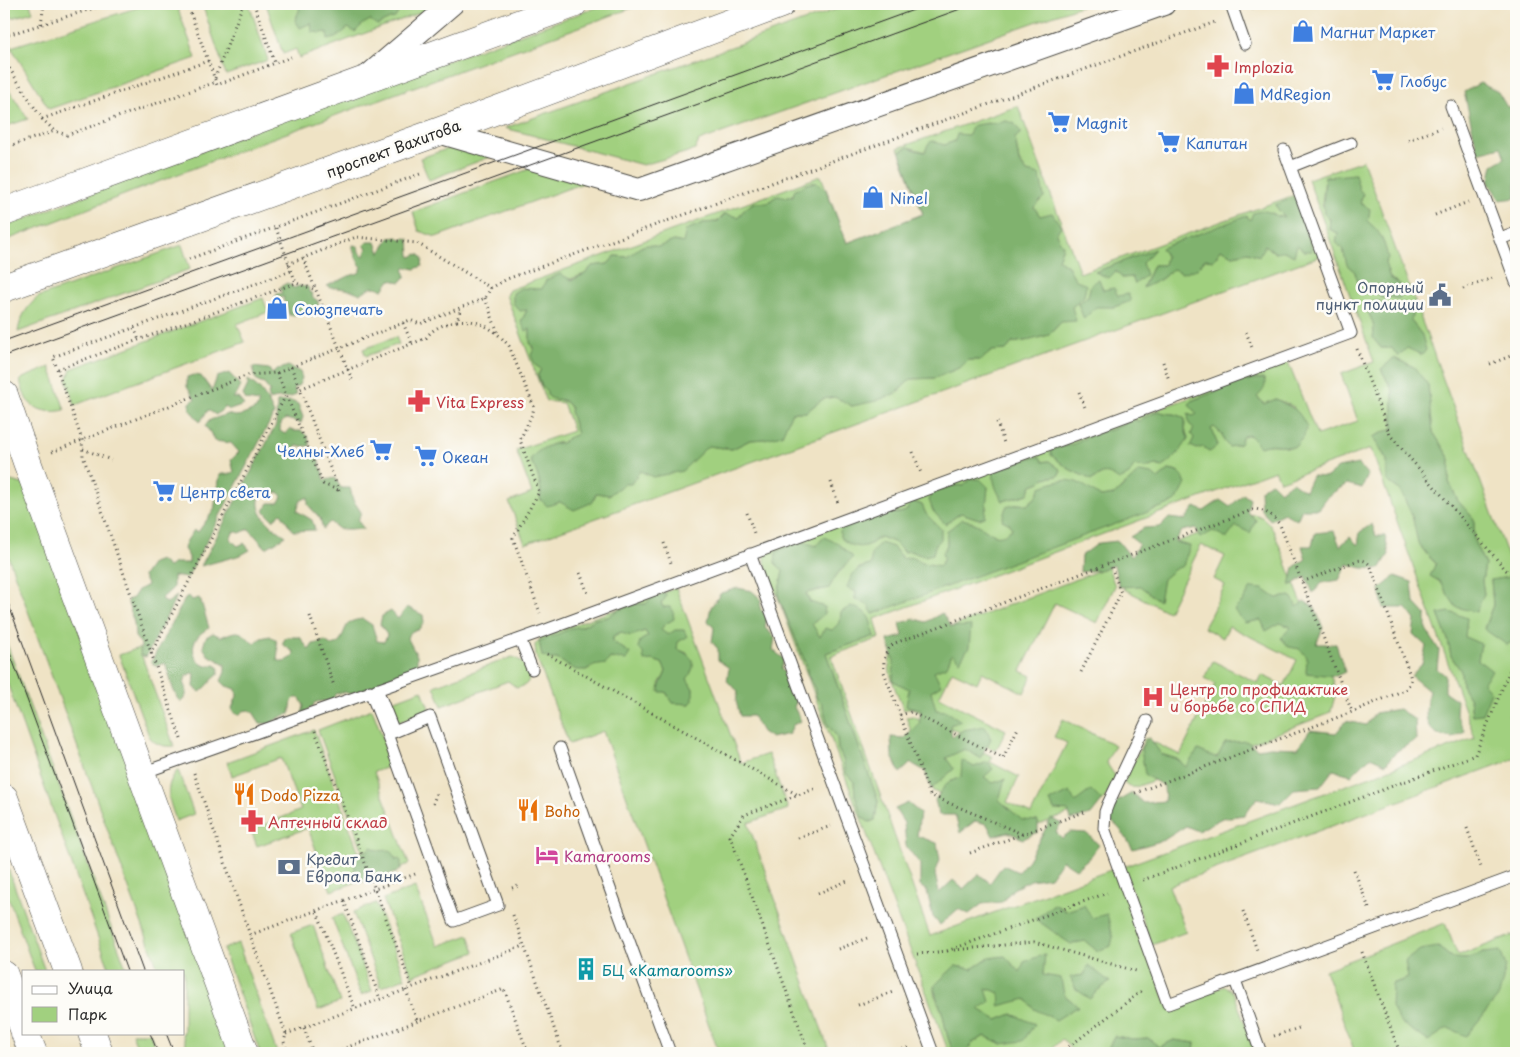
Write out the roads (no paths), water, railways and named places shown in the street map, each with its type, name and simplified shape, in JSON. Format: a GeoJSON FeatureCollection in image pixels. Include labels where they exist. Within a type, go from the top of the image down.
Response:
{"type":"FeatureCollection","features":[{"type":"Feature","properties":{"kind":"main road"},"geometry":{"type":"LineString","coordinates":[[10,206],[573,4]]}},
{"type":"Feature","properties":{"kind":"main road","name":"проспект Вахитова"},"geometry":{"type":"LineString","coordinates":[[4,288],[438,132],[781,4]]}},
{"type":"Feature","properties":{"kind":"main road"},"geometry":{"type":"LineString","coordinates":[[4,394],[27,462],[244,1053]]}},
{"type":"Feature","properties":{"kind":"main road"},"geometry":{"type":"LineString","coordinates":[[4,798],[68,970]]}},
{"type":"Feature","properties":{"kind":"main road"},"geometry":{"type":"LineString","coordinates":[[4,975],[22,1024]]}},
{"type":"Feature","properties":{"kind":"main road"},"geometry":{"type":"LineString","coordinates":[[25,1034],[32,1053]]}},
{"type":"Feature","properties":{"kind":"main road"},"geometry":{"type":"LineString","coordinates":[[92,1034],[99,1053]]}},
{"type":"Feature","properties":{"kind":"street"},"geometry":{"type":"LineString","coordinates":[[362,81],[452,4]]}},
{"type":"Feature","properties":{"kind":"street"},"geometry":{"type":"LineString","coordinates":[[438,132],[640,190],[1164,4]]}},
{"type":"Feature","properties":{"kind":"lane"},"geometry":{"type":"LineString","coordinates":[[1230,4],[1245,44]]}},
{"type":"Feature","properties":{"kind":"lane"},"geometry":{"type":"LineString","coordinates":[[1451,106],[1514,277]]}},
{"type":"Feature","properties":{"kind":"lane"},"geometry":{"type":"LineString","coordinates":[[1290,167],[1351,143]]}},
{"type":"Feature","properties":{"kind":"lane"},"geometry":{"type":"LineString","coordinates":[[142,773],[546,630],[1351,333],[1284,150]]}},
{"type":"Feature","properties":{"kind":"lane"},"geometry":{"type":"LineString","coordinates":[[1500,239],[1516,234]]}},
{"type":"Feature","properties":{"kind":"lane"},"geometry":{"type":"LineString","coordinates":[[750,554],[933,1053]]}},
{"type":"Feature","properties":{"kind":"lane"},"geometry":{"type":"LineString","coordinates":[[520,639],[532,669]]}},
{"type":"Feature","properties":{"kind":"lane"},"geometry":{"type":"LineString","coordinates":[[373,690],[389,730],[454,921],[498,905],[462,810],[430,717],[394,732],[389,730]]}},
{"type":"Feature","properties":{"kind":"lane"},"geometry":{"type":"LineString","coordinates":[[1147,721],[1108,804],[1105,812],[1104,828],[1168,1004],[1516,876]]}},
{"type":"Feature","properties":{"kind":"lane"},"geometry":{"type":"LineString","coordinates":[[560,748],[670,1053]]}},
{"type":"Feature","properties":{"kind":"lane"},"geometry":{"type":"LineString","coordinates":[[1235,980],[1259,1048]]}},
{"type":"Feature","properties":{"kind":"tram line"},"geometry":{"type":"LineString","coordinates":[[4,341],[930,4]]}},
{"type":"Feature","properties":{"kind":"tram line"},"geometry":{"type":"LineString","coordinates":[[4,356],[974,4]]}},
{"type":"Feature","properties":{"kind":"tram line"},"geometry":{"type":"LineString","coordinates":[[4,592],[143,970]]}},
{"type":"Feature","properties":{"kind":"tram line"},"geometry":{"type":"LineString","coordinates":[[4,637],[127,970]]}},
{"type":"Feature","properties":{"kind":"tram line"},"geometry":{"type":"LineString","coordinates":[[150,1034],[158,1053]]}},
{"type":"Feature","properties":{"kind":"tram line"},"geometry":{"type":"LineString","coordinates":[[166,1034],[174,1053]]}},
{"type":"Feature","properties":{"kind":"place","name":"Магнит Маркет"},"geometry":{"type":"Point","coordinates":[1303,31]}},
{"type":"Feature","properties":{"kind":"place","name":"Implozia"},"geometry":{"type":"Point","coordinates":[1218,66]}},
{"type":"Feature","properties":{"kind":"place","name":"Глобус"},"geometry":{"type":"Point","coordinates":[1383,80]}},
{"type":"Feature","properties":{"kind":"place","name":"MdRegion"},"geometry":{"type":"Point","coordinates":[1244,93]}},
{"type":"Feature","properties":{"kind":"place","name":"Magnit"},"geometry":{"type":"Point","coordinates":[1059,122]}},
{"type":"Feature","properties":{"kind":"place","name":"Капитан"},"geometry":{"type":"Point","coordinates":[1169,142]}},
{"type":"Feature","properties":{"kind":"place","name":"Ninel"},"geometry":{"type":"Point","coordinates":[873,197]}},
{"type":"Feature","properties":{"kind":"place","name":"Опорный пункт полиции"},"geometry":{"type":"Point","coordinates":[1440,295]}},
{"type":"Feature","properties":{"kind":"place","name":"Союзпечать"},"geometry":{"type":"Point","coordinates":[277,308]}},
{"type":"Feature","properties":{"kind":"place","name":"Vita Express"},"geometry":{"type":"Point","coordinates":[419,401]}},
{"type":"Feature","properties":{"kind":"place","name":"Челны-Хлеб"},"geometry":{"type":"Point","coordinates":[381,450]}},
{"type":"Feature","properties":{"kind":"place","name":"Океан"},"geometry":{"type":"Point","coordinates":[426,456]}},
{"type":"Feature","properties":{"kind":"place","name":"Центр света"},"geometry":{"type":"Point","coordinates":[164,491]}},
{"type":"Feature","properties":{"kind":"place","name":"Центр по профилактике и борьбе со СПИД"},"geometry":{"type":"Point","coordinates":[1153,697]}},
{"type":"Feature","properties":{"kind":"place","name":"Dodo Pizza"},"geometry":{"type":"Point","coordinates":[244,794]}},
{"type":"Feature","properties":{"kind":"place","name":"Boho"},"geometry":{"type":"Point","coordinates":[528,810]}},
{"type":"Feature","properties":{"kind":"place","name":"Аптечный склад"},"geometry":{"type":"Point","coordinates":[252,821]}},
{"type":"Feature","properties":{"kind":"place","name":"Kamarooms"},"geometry":{"type":"Point","coordinates":[547,855]}},
{"type":"Feature","properties":{"kind":"place","name":"Кредит Европа Банк"},"geometry":{"type":"Point","coordinates":[289,867]}},
{"type":"Feature","properties":{"kind":"place","name":"БЦ «Kamarooms»"},"geometry":{"type":"Point","coordinates":[586,969]}}]}
